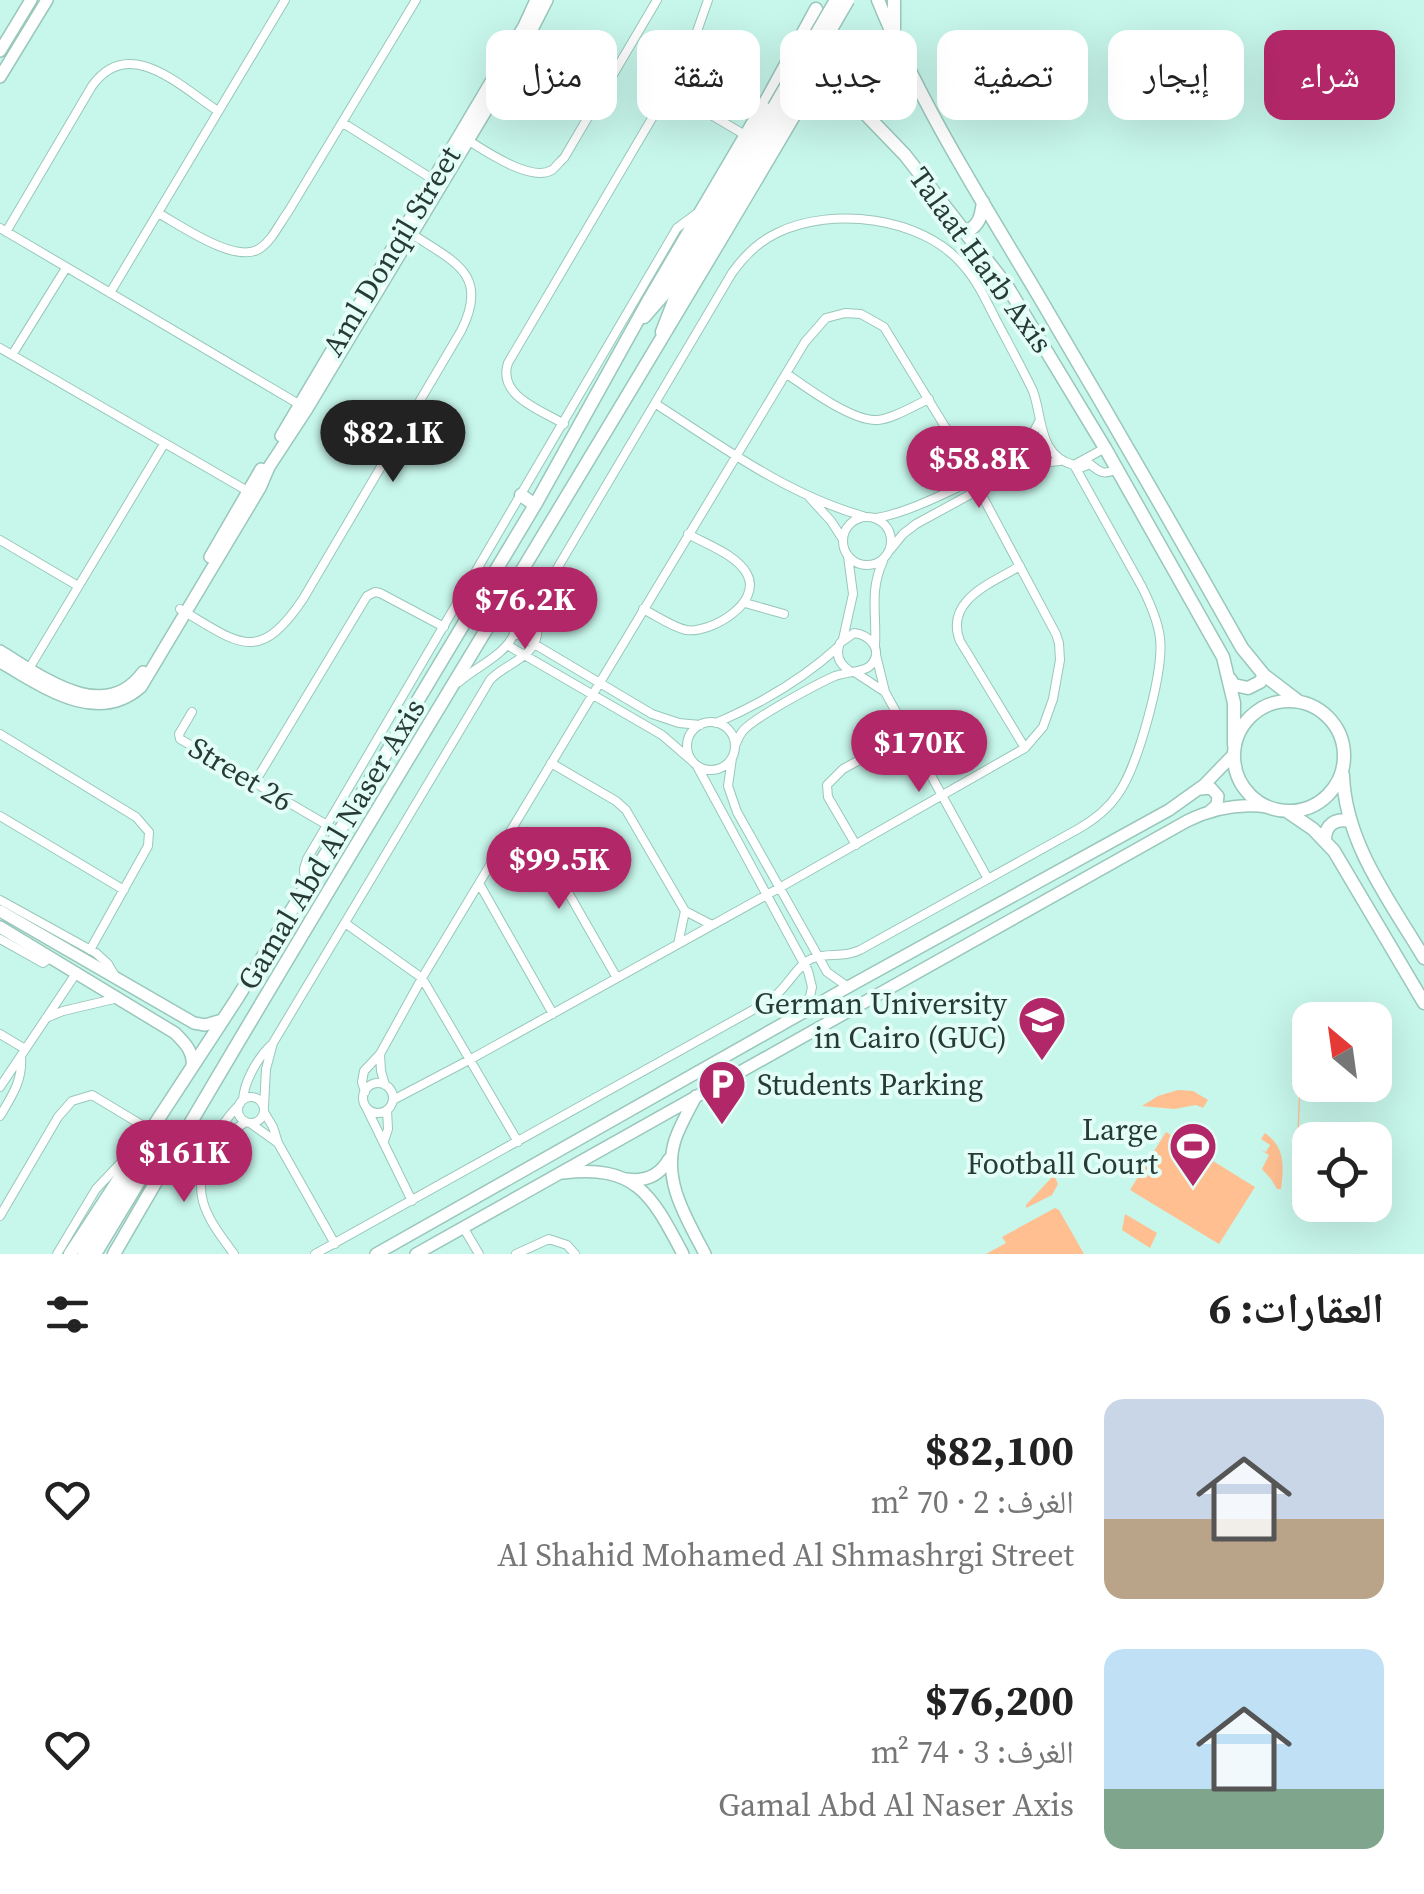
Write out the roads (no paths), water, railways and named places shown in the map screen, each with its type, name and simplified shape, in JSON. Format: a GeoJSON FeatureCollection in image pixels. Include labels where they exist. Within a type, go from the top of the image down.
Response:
{"type":"FeatureCollection","features":[{"type":"Feature","properties":{"kind":"main road"},"geometry":{"type":"LineString","coordinates":[[0,50],[30,0]]}},
{"type":"Feature","properties":{"kind":"main road"},"geometry":{"type":"LineString","coordinates":[[0,77],[46,0]]}},
{"type":"Feature","properties":{"kind":"main road","name":"Aml Donqil Street"},"geometry":{"type":"LineString","coordinates":[[408,232],[434,180],[464,138],[536,0]]}},
{"type":"Feature","properties":{"kind":"main road","name":"Aml Donqil Street"},"geometry":{"type":"LineString","coordinates":[[0,651],[60,696],[75,702],[126,698],[144,684],[303,407],[524,45],[547,0]]}},
{"type":"Feature","properties":{"kind":"main road"},"geometry":{"type":"LineString","coordinates":[[660,345],[670,308],[836,0]]}},
{"type":"Feature","properties":{"kind":"main road"},"geometry":{"type":"LineString","coordinates":[[636,323],[665,293],[848,0]]}},
{"type":"Feature","properties":{"kind":"main road","name":"Talaat Harb Axis"},"geometry":{"type":"LineString","coordinates":[[878,0],[890,30]]}},
{"type":"Feature","properties":{"kind":"main road"},"geometry":{"type":"LineString","coordinates":[[894,0],[894,30]]}},
{"type":"Feature","properties":{"kind":"main road","name":"Talaat Harb Axis"},"geometry":{"type":"LineString","coordinates":[[816,4],[821,30]]}},
{"type":"Feature","properties":{"kind":"main road","name":"Gamal Abd Al Naser Axis"},"geometry":{"type":"LineString","coordinates":[[803,30],[816,4]]}},
{"type":"Feature","properties":{"kind":"main road","name":"Gamal Abd Al Naser Axis"},"geometry":{"type":"LineString","coordinates":[[70,1254],[306,887],[534,504],[780,74]]}},
{"type":"Feature","properties":{"kind":"main road","name":"Talaat Harb Axis"},"geometry":{"type":"LineString","coordinates":[[917,86],[1242,648],[1264,675],[1298,701]]}},
{"type":"Feature","properties":{"kind":"main road","name":"Gamal Abd Al Naser Axis"},"geometry":{"type":"LineString","coordinates":[[114,1254],[792,120]]}},
{"type":"Feature","properties":{"kind":"main road","name":"Talaat Harb Axis"},"geometry":{"type":"LineString","coordinates":[[872,120],[906,155],[994,268],[1105,448],[1223,657],[1234,703],[1234,750]]}},
{"type":"Feature","properties":{"kind":"main road"},"geometry":{"type":"LineString","coordinates":[[966,232],[980,220],[983,202]]}},
{"type":"Feature","properties":{"kind":"main road"},"geometry":{"type":"LineString","coordinates":[[994,268],[992,251],[1007,242]]}},
{"type":"Feature","properties":{"kind":"main road"},"geometry":{"type":"LineString","coordinates":[[522,495],[534,504]]}},
{"type":"Feature","properties":{"kind":"main road","name":"Aml Donqil Street"},"geometry":{"type":"LineString","coordinates":[[0,662],[27,672]]}},
{"type":"Feature","properties":{"kind":"main road"},"geometry":{"type":"LineString","coordinates":[[1230,679],[1234,685],[1248,688],[1264,675]]}},
{"type":"Feature","properties":{"kind":"main road"},"geometry":{"type":"LineString","coordinates":[[1268,808],[1240,784],[1234,766],[1234,750],[1242,726],[1255,711],[1280,701],[1314,706],[1335,724],[1344,750],[1344,796],[1359,846],[1424,958]]}},
{"type":"Feature","properties":{"kind":"main road"},"geometry":{"type":"LineString","coordinates":[[376,1254],[1170,810],[1199,790],[1234,750]]}},
{"type":"Feature","properties":{"kind":"main road"},"geometry":{"type":"LineString","coordinates":[[416,1254],[1187,820],[1237,806],[1304,809],[1322,800],[1335,786],[1342,769]]}},
{"type":"Feature","properties":{"kind":"main road"},"geometry":{"type":"LineString","coordinates":[[1199,790],[1210,788],[1217,794],[1217,805],[1210,811]]}},
{"type":"Feature","properties":{"kind":"main road"},"geometry":{"type":"LineString","coordinates":[[1286,811],[1325,840],[1340,860],[1424,1003]]}},
{"type":"Feature","properties":{"kind":"main road"},"geometry":{"type":"LineString","coordinates":[[1325,840],[1332,824],[1350,821]]}},
{"type":"Feature","properties":{"kind":"main road"},"geometry":{"type":"LineString","coordinates":[[2,907],[116,980],[198,1024],[222,1020]]}},
{"type":"Feature","properties":{"kind":"main road"},"geometry":{"type":"LineString","coordinates":[[0,927],[158,1021],[187,1044],[192,1066]]}},
{"type":"Feature","properties":{"kind":"main road"},"geometry":{"type":"LineString","coordinates":[[187,1044],[199,1037],[198,1024]]}},
{"type":"Feature","properties":{"kind":"main road"},"geometry":{"type":"LineString","coordinates":[[762,1036],[771,1054]]}},
{"type":"Feature","properties":{"kind":"main road"},"geometry":{"type":"LineString","coordinates":[[559,1173],[604,1172],[643,1180],[653,1176],[668,1163],[696,1096]]}},
{"type":"Feature","properties":{"kind":"main road"},"geometry":{"type":"LineString","coordinates":[[84,1254],[140,1161],[147,1134]]}},
{"type":"Feature","properties":{"kind":"main road"},"geometry":{"type":"LineString","coordinates":[[95,1254],[152,1160],[170,1142],[181,1138]]}},
{"type":"Feature","properties":{"kind":"main road"},"geometry":{"type":"LineString","coordinates":[[672,1153],[674,1191],[705,1254]]}},
{"type":"Feature","properties":{"kind":"main road"},"geometry":{"type":"LineString","coordinates":[[623,1178],[652,1201],[683,1254]]}},
{"type":"Feature","properties":{"kind":"main road"},"geometry":{"type":"LineString","coordinates":[[476,1197],[478,1208],[486,1215]]}},
{"type":"Feature","properties":{"kind":"main road"},"geometry":{"type":"LineString","coordinates":[[450,1212],[463,1228]]}},
{"type":"Feature","properties":{"kind":"street"},"geometry":{"type":"LineString","coordinates":[[110,293],[285,0]]}},
{"type":"Feature","properties":{"kind":"street"},"geometry":{"type":"LineString","coordinates":[[158,213],[224,248],[255,252],[270,238],[343,124],[416,0]]}},
{"type":"Feature","properties":{"kind":"street"},"geometry":{"type":"LineString","coordinates":[[464,138],[523,170],[542,174],[553,169],[564,158],[656,0]]}},
{"type":"Feature","properties":{"kind":"street"},"geometry":{"type":"LineString","coordinates":[[698,30],[708,0]]}},
{"type":"Feature","properties":{"kind":"street"},"geometry":{"type":"LineString","coordinates":[[218,111],[153,68],[118,65],[92,86],[3,230],[303,407]]}},
{"type":"Feature","properties":{"kind":"street"},"geometry":{"type":"LineString","coordinates":[[564,424],[514,393],[505,379],[508,363],[651,120]]}},
{"type":"Feature","properties":{"kind":"street"},"geometry":{"type":"LineString","coordinates":[[720,120],[745,135]]}},
{"type":"Feature","properties":{"kind":"street"},"geometry":{"type":"LineString","coordinates":[[343,124],[434,180]]}},
{"type":"Feature","properties":{"kind":"street"},"geometry":{"type":"LineString","coordinates":[[306,887],[305,864],[327,825],[677,228],[700,212]]}},
{"type":"Feature","properties":{"kind":"street"},"geometry":{"type":"LineString","coordinates":[[278,1143],[239,1114],[246,1084],[490,680],[526,654],[533,644],[542,594],[732,273],[752,249],[778,232],[796,226],[858,219],[912,230],[944,246],[964,265],[982,293],[1033,391],[1046,444],[1061,461],[1075,467],[1088,464],[1103,473],[1117,469]]}},
{"type":"Feature","properties":{"kind":"street"},"geometry":{"type":"LineString","coordinates":[[183,611],[232,639],[257,643],[282,628],[303,599],[461,331],[471,305],[471,285],[464,272],[408,232]]}},
{"type":"Feature","properties":{"kind":"street"},"geometry":{"type":"LineString","coordinates":[[12,355],[66,268]]}},
{"type":"Feature","properties":{"kind":"street"},"geometry":{"type":"LineString","coordinates":[[384,1142],[387,1110],[393,1100],[856,845],[1025,748],[1037,737],[1057,680],[1060,651],[1049,618],[928,398],[884,327],[872,319],[852,313],[826,318],[804,342],[380,1054],[364,1071],[366,1107],[412,1201]]}},
{"type":"Feature","properties":{"kind":"street"},"geometry":{"type":"LineString","coordinates":[[0,348],[252,494]]}},
{"type":"Feature","properties":{"kind":"street"},"geometry":{"type":"LineString","coordinates":[[787,374],[853,414],[871,419],[894,415],[928,398]]}},
{"type":"Feature","properties":{"kind":"street"},"geometry":{"type":"LineString","coordinates":[[656,404],[807,495],[876,518],[920,505],[973,478],[1023,447],[1040,420]]}},
{"type":"Feature","properties":{"kind":"street"},"geometry":{"type":"LineString","coordinates":[[27,672],[164,444]]}},
{"type":"Feature","properties":{"kind":"street"},"geometry":{"type":"LineString","coordinates":[[1075,467],[1105,448]]}},
{"type":"Feature","properties":{"kind":"street"},"geometry":{"type":"LineString","coordinates":[[988,879],[885,692],[875,650],[873,595],[888,554],[909,529],[1023,466],[1061,461]]}},
{"type":"Feature","properties":{"kind":"street"},"geometry":{"type":"LineString","coordinates":[[315,1254],[768,1001],[787,986],[804,964],[818,956],[846,956],[860,950],[1086,825],[1117,797],[1134,760],[1158,677],[1160,636],[1150,604],[1075,467]]}},
{"type":"Feature","properties":{"kind":"street"},"geometry":{"type":"LineString","coordinates":[[807,495],[831,521],[848,556],[853,594],[840,661],[885,692]]}},
{"type":"Feature","properties":{"kind":"street"},"geometry":{"type":"LineString","coordinates":[[843,539],[847,527],[863,516]]}},
{"type":"Feature","properties":{"kind":"street"},"geometry":{"type":"LineString","coordinates":[[848,556],[866,565],[888,554],[891,534],[876,518]]}},
{"type":"Feature","properties":{"kind":"street"},"geometry":{"type":"LineString","coordinates":[[644,608],[692,631],[706,628],[745,603],[750,588],[748,575],[728,557],[688,534]]}},
{"type":"Feature","properties":{"kind":"street"},"geometry":{"type":"LineString","coordinates":[[0,540],[78,586]]}},
{"type":"Feature","properties":{"kind":"street"},"geometry":{"type":"LineString","coordinates":[[1020,566],[969,598],[960,609],[956,624],[960,641],[1025,748]]}},
{"type":"Feature","properties":{"kind":"street"},"geometry":{"type":"LineString","coordinates":[[452,688],[507,644],[514,632],[523,571]]}},
{"type":"Feature","properties":{"kind":"street"},"geometry":{"type":"LineString","coordinates":[[255,782],[367,596],[380,592],[444,627]]}},
{"type":"Feature","properties":{"kind":"street"},"geometry":{"type":"LineString","coordinates":[[745,603],[784,614]]}},
{"type":"Feature","properties":{"kind":"street"},"geometry":{"type":"LineString","coordinates":[[514,632],[660,718],[700,725],[716,723],[747,709],[798,679],[854,634],[866,636],[875,650]]}},
{"type":"Feature","properties":{"kind":"street"},"geometry":{"type":"LineString","coordinates":[[507,644],[662,734],[694,763],[712,770],[732,758]]}},
{"type":"Feature","properties":{"kind":"street"},"geometry":{"type":"LineString","coordinates":[[848,988],[827,972],[732,803],[728,786],[741,733],[826,680],[866,670],[875,650]]}},
{"type":"Feature","properties":{"kind":"street","name":"Street 26"},"geometry":{"type":"LineString","coordinates":[[192,712],[180,739],[327,825]]}},
{"type":"Feature","properties":{"kind":"street"},"geometry":{"type":"LineString","coordinates":[[716,723],[730,731],[735,746]]}},
{"type":"Feature","properties":{"kind":"street"},"geometry":{"type":"LineString","coordinates":[[700,725],[687,744],[694,763],[804,964],[811,980],[807,1011]]}},
{"type":"Feature","properties":{"kind":"street"},"geometry":{"type":"LineString","coordinates":[[0,734],[144,823],[149,832],[150,842],[90,950]]}},
{"type":"Feature","properties":{"kind":"street"},"geometry":{"type":"LineString","coordinates":[[856,845],[828,797],[828,785],[843,769],[907,734]]}},
{"type":"Feature","properties":{"kind":"street"},"geometry":{"type":"LineString","coordinates":[[551,763],[626,810],[685,911],[712,926]]}},
{"type":"Feature","properties":{"kind":"street"},"geometry":{"type":"LineString","coordinates":[[0,816],[124,890]]}},
{"type":"Feature","properties":{"kind":"street"},"geometry":{"type":"LineString","coordinates":[[506,841],[562,880],[617,978]]}},
{"type":"Feature","properties":{"kind":"street"},"geometry":{"type":"LineString","coordinates":[[480,885],[552,1014]]}},
{"type":"Feature","properties":{"kind":"street"},"geometry":{"type":"LineString","coordinates":[[678,944],[685,911]]}},
{"type":"Feature","properties":{"kind":"street"},"geometry":{"type":"LineString","coordinates":[[345,923],[422,978],[518,1142]]}},
{"type":"Feature","properties":{"kind":"street"},"geometry":{"type":"LineString","coordinates":[[47,933],[90,950],[108,964],[116,980]]}},
{"type":"Feature","properties":{"kind":"street"},"geometry":{"type":"LineString","coordinates":[[0,939],[43,963],[51,958]]}},
{"type":"Feature","properties":{"kind":"street"},"geometry":{"type":"LineString","coordinates":[[0,1087],[77,972]]}},
{"type":"Feature","properties":{"kind":"street"},"geometry":{"type":"LineString","coordinates":[[811,980],[827,972]]}},
{"type":"Feature","properties":{"kind":"street"},"geometry":{"type":"LineString","coordinates":[[46,1018],[120,998]]}},
{"type":"Feature","properties":{"kind":"street"},"geometry":{"type":"LineString","coordinates":[[0,1034],[23,1053]]}},
{"type":"Feature","properties":{"kind":"street"},"geometry":{"type":"LineString","coordinates":[[211,1145],[260,1120],[273,1043]]}},
{"type":"Feature","properties":{"kind":"street"},"geometry":{"type":"LineString","coordinates":[[0,1116],[18,1086],[23,1053]]}},
{"type":"Feature","properties":{"kind":"street"},"geometry":{"type":"LineString","coordinates":[[380,1054],[381,1071],[393,1100]]}},
{"type":"Feature","properties":{"kind":"street"},"geometry":{"type":"LineString","coordinates":[[364,1092],[374,1084],[386,1086]]}},
{"type":"Feature","properties":{"kind":"street"},"geometry":{"type":"LineString","coordinates":[[0,1216],[56,1120],[72,1101],[92,1095],[147,1134],[96,1189],[56,1254]]}},
{"type":"Feature","properties":{"kind":"street"},"geometry":{"type":"LineString","coordinates":[[234,1254],[215,1226],[200,1193],[199,1178],[226,1118],[247,1098],[257,1098],[264,1109],[278,1143],[335,1244]]}},
{"type":"Feature","properties":{"kind":"street"},"geometry":{"type":"LineString","coordinates":[[366,1107],[376,1113],[387,1110]]}},
{"type":"Feature","properties":{"kind":"street"},"geometry":{"type":"LineString","coordinates":[[463,1228],[479,1254]]}},
{"type":"Feature","properties":{"kind":"street"},"geometry":{"type":"LineString","coordinates":[[516,1254],[549,1239],[567,1245],[575,1254]]}},
{"type":"Feature","properties":{"kind":"place","name":"German University in Cairo (GUC)"},"geometry":{"type":"Point","coordinates":[1042,1062]}},
{"type":"Feature","properties":{"kind":"place","name":"Students Parking"},"geometry":{"type":"Point","coordinates":[722,1126]}},
{"type":"Feature","properties":{"kind":"place","name":"Large Football Court"},"geometry":{"type":"Point","coordinates":[1193,1188]}}]}
